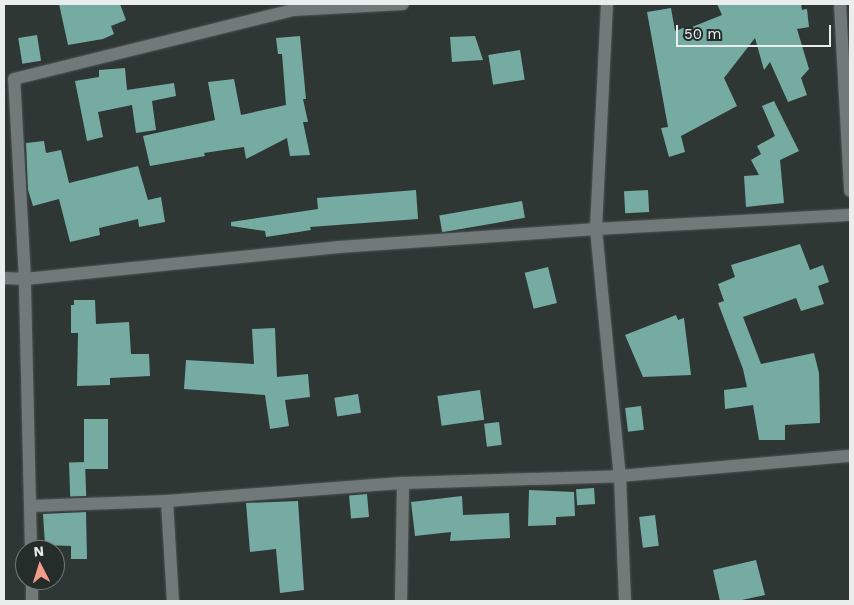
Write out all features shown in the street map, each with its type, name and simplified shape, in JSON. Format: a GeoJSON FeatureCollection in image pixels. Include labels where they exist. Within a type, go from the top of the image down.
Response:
{"type":"FeatureCollection","features":[{"type":"Feature","properties":{"kind":"street"},"geometry":{"type":"LineString","coordinates":[[4,90],[14,79],[293,10],[403,4]]}},
{"type":"Feature","properties":{"kind":"street"},"geometry":{"type":"LineString","coordinates":[[607,4],[596,229],[620,476],[625,601]]}},
{"type":"Feature","properties":{"kind":"street"},"geometry":{"type":"LineString","coordinates":[[840,4],[850,191]]}},
{"type":"Feature","properties":{"kind":"street"},"geometry":{"type":"LineString","coordinates":[[14,79],[25,279],[31,540]]}},
{"type":"Feature","properties":{"kind":"street"},"geometry":{"type":"LineString","coordinates":[[4,278],[25,279],[339,247],[596,229],[850,216]]}},
{"type":"Feature","properties":{"kind":"street"},"geometry":{"type":"LineString","coordinates":[[31,506],[167,500],[403,483],[620,476],[850,456]]}},
{"type":"Feature","properties":{"kind":"street"},"geometry":{"type":"LineString","coordinates":[[402,601],[403,483]]}},
{"type":"Feature","properties":{"kind":"street"},"geometry":{"type":"LineString","coordinates":[[167,500],[173,601]]}},
{"type":"Feature","properties":{"kind":"building"},"geometry":{"type":"Polygon","coordinates":[[[59,4],[120,4],[126,20],[111,26],[114,34],[103,39],[68,45],[59,4]]]}},
{"type":"Feature","properties":{"kind":"building"},"geometry":{"type":"Polygon","coordinates":[[[717,4],[801,4],[802,10],[807,9],[809,27],[797,29],[809,69],[801,78],[807,95],[788,102],[770,62],[764,70],[755,38],[724,78],[737,106],[681,136],[685,152],[669,157],[661,128],[668,127],[647,12],[671,8],[675,31],[686,27],[687,29],[722,15],[717,4]]]}},
{"type":"Feature","properties":{"kind":"building"},"geometry":{"type":"Polygon","coordinates":[[[37,35],[41,61],[22,64],[18,38],[37,35]]]}},
{"type":"Feature","properties":{"kind":"building"},"geometry":{"type":"Polygon","coordinates":[[[300,36],[306,99],[303,99],[308,122],[303,122],[310,155],[290,156],[287,138],[246,159],[244,147],[204,153],[205,156],[150,166],[143,136],[215,120],[208,82],[234,79],[241,115],[286,105],[282,54],[278,54],[276,38],[300,36]]]}},
{"type":"Feature","properties":{"kind":"building"},"geometry":{"type":"Polygon","coordinates":[[[475,36],[483,60],[452,62],[450,37],[475,36]]]}},
{"type":"Feature","properties":{"kind":"building"},"geometry":{"type":"Polygon","coordinates":[[[520,50],[525,80],[493,85],[488,55],[520,50]]]}},
{"type":"Feature","properties":{"kind":"building"},"geometry":{"type":"Polygon","coordinates":[[[125,68],[127,90],[174,83],[176,96],[152,101],[156,130],[136,133],[132,105],[98,112],[103,137],[87,141],[75,81],[99,77],[99,70],[125,68]]]}},
{"type":"Feature","properties":{"kind":"building"},"geometry":{"type":"Polygon","coordinates":[[[774,101],[799,151],[780,160],[784,203],[746,207],[744,176],[759,175],[751,160],[761,154],[757,146],[775,136],[762,106],[774,101]]]}},
{"type":"Feature","properties":{"kind":"building"},"geometry":{"type":"Polygon","coordinates":[[[44,141],[46,153],[61,150],[69,183],[138,166],[148,200],[161,197],[165,222],[139,227],[138,219],[99,228],[100,235],[70,242],[59,199],[33,206],[28,190],[26,143],[44,141]]]}},
{"type":"Feature","properties":{"kind":"building"},"geometry":{"type":"Polygon","coordinates":[[[416,190],[418,219],[310,227],[311,230],[266,237],[265,231],[231,226],[231,222],[318,209],[317,198],[416,190]]]}},
{"type":"Feature","properties":{"kind":"building"},"geometry":{"type":"Polygon","coordinates":[[[648,190],[649,212],[625,213],[624,191],[648,190]]]}},
{"type":"Feature","properties":{"kind":"building"},"geometry":{"type":"Polygon","coordinates":[[[522,201],[525,218],[442,232],[439,216],[522,201]]]}},
{"type":"Feature","properties":{"kind":"building"},"geometry":{"type":"Polygon","coordinates":[[[800,244],[810,270],[823,265],[829,282],[818,286],[824,304],[801,311],[796,298],[743,317],[761,364],[814,353],[819,373],[820,423],[785,425],[785,440],[759,440],[753,405],[725,409],[724,390],[747,387],[743,369],[718,303],[724,301],[718,284],[735,277],[731,265],[800,244]]]}},
{"type":"Feature","properties":{"kind":"building"},"geometry":{"type":"Polygon","coordinates":[[[548,267],[557,303],[534,309],[525,273],[548,267]]]}},
{"type":"Feature","properties":{"kind":"building"},"geometry":{"type":"Polygon","coordinates":[[[74,300],[95,300],[96,324],[129,322],[131,354],[149,354],[150,376],[110,378],[110,385],[77,386],[78,333],[71,333],[71,305],[74,305],[74,300]]]}},
{"type":"Feature","properties":{"kind":"building"},"geometry":{"type":"Polygon","coordinates":[[[676,315],[678,320],[684,318],[691,375],[643,377],[625,335],[676,315]]]}},
{"type":"Feature","properties":{"kind":"building"},"geometry":{"type":"Polygon","coordinates":[[[275,328],[277,377],[308,374],[310,397],[285,400],[289,426],[270,429],[265,395],[184,389],[186,360],[254,364],[252,329],[275,328]]]}},
{"type":"Feature","properties":{"kind":"building"},"geometry":{"type":"Polygon","coordinates":[[[480,390],[484,420],[442,426],[437,396],[480,390]]]}},
{"type":"Feature","properties":{"kind":"building"},"geometry":{"type":"Polygon","coordinates":[[[358,394],[361,413],[337,417],[334,398],[358,394]]]}},
{"type":"Feature","properties":{"kind":"building"},"geometry":{"type":"Polygon","coordinates":[[[641,406],[644,430],[628,432],[625,408],[641,406]]]}},
{"type":"Feature","properties":{"kind":"building"},"geometry":{"type":"Polygon","coordinates":[[[84,419],[108,419],[108,469],[84,469],[84,419]]]}},
{"type":"Feature","properties":{"kind":"building"},"geometry":{"type":"Polygon","coordinates":[[[499,422],[502,445],[487,447],[484,424],[499,422]]]}},
{"type":"Feature","properties":{"kind":"building"},"geometry":{"type":"Polygon","coordinates":[[[85,462],[86,496],[70,497],[69,463],[85,462]]]}},
{"type":"Feature","properties":{"kind":"building"},"geometry":{"type":"Polygon","coordinates":[[[594,488],[595,504],[577,505],[576,489],[594,488]]]}},
{"type":"Feature","properties":{"kind":"building"},"geometry":{"type":"Polygon","coordinates":[[[529,490],[574,492],[575,516],[556,517],[556,525],[528,526],[529,490]]]}},
{"type":"Feature","properties":{"kind":"building"},"geometry":{"type":"Polygon","coordinates":[[[367,494],[369,517],[351,518],[349,496],[367,494]]]}},
{"type":"Feature","properties":{"kind":"building"},"geometry":{"type":"Polygon","coordinates":[[[462,496],[463,515],[509,513],[510,538],[450,541],[451,532],[415,536],[411,502],[462,496]]]}},
{"type":"Feature","properties":{"kind":"building"},"geometry":{"type":"Polygon","coordinates":[[[298,501],[304,590],[280,593],[276,549],[250,552],[246,503],[298,501]]]}},
{"type":"Feature","properties":{"kind":"building"},"geometry":{"type":"Polygon","coordinates":[[[86,512],[87,559],[71,559],[71,546],[65,546],[65,540],[45,540],[43,514],[86,512]]]}},
{"type":"Feature","properties":{"kind":"building"},"geometry":{"type":"Polygon","coordinates":[[[655,515],[659,546],[643,548],[639,517],[655,515]]]}},
{"type":"Feature","properties":{"kind":"building"},"geometry":{"type":"Polygon","coordinates":[[[756,560],[765,595],[737,601],[720,601],[713,570],[756,560]]]}}]}
